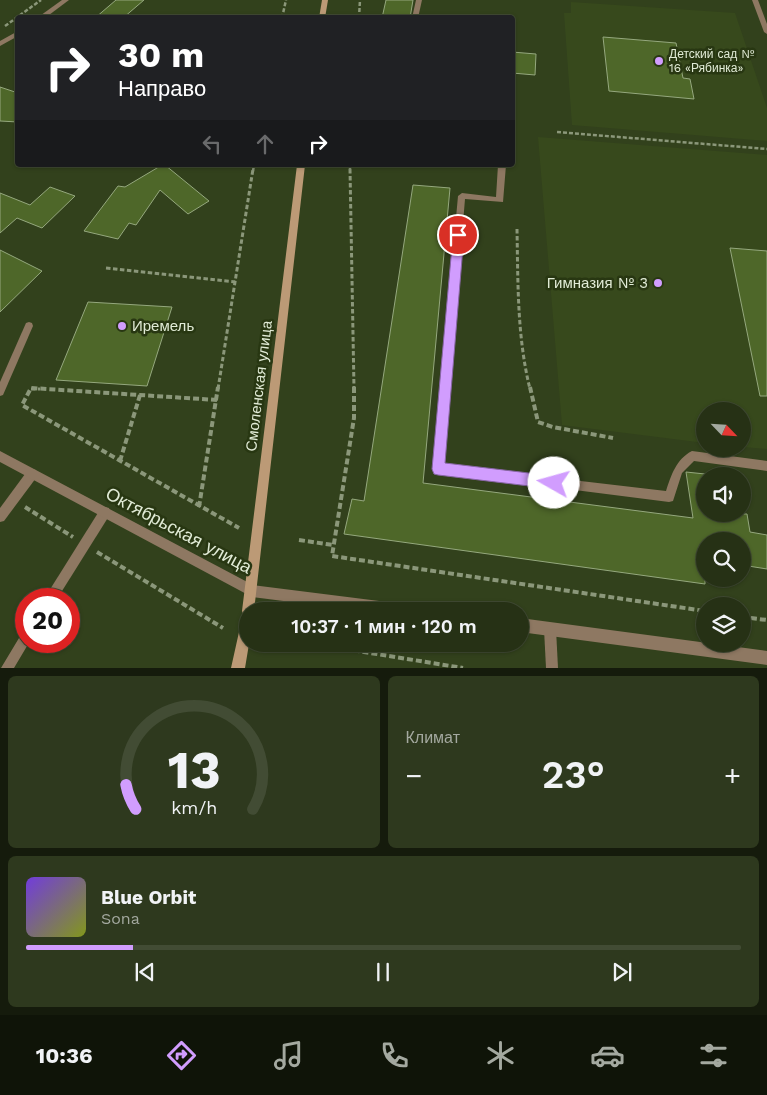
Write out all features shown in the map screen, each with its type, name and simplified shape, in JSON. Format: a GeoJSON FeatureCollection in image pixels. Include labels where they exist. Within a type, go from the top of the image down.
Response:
{"type":"FeatureCollection","features":[{"type":"Feature","properties":{"kind":"main road"},"geometry":{"type":"LineString","coordinates":[[322,15],[324,0]]}},
{"type":"Feature","properties":{"kind":"main road","name":"Смоленская улица"},"geometry":{"type":"LineString","coordinates":[[250,602],[301,167]]}},
{"type":"Feature","properties":{"kind":"main road"},"geometry":{"type":"LineString","coordinates":[[238,668],[241,652]]}},
{"type":"Feature","properties":{"kind":"street"},"geometry":{"type":"LineString","coordinates":[[44,15],[66,0]]}},
{"type":"Feature","properties":{"kind":"street"},"geometry":{"type":"LineString","coordinates":[[0,44],[15,34]]}},
{"type":"Feature","properties":{"kind":"street","name":"Октябрьская улица"},"geometry":{"type":"LineString","coordinates":[[0,456],[252,590],[343,602]]}},
{"type":"Feature","properties":{"kind":"street"},"geometry":{"type":"LineString","coordinates":[[529,626],[767,658]]}},
{"type":"Feature","properties":{"kind":"lane"},"geometry":{"type":"LineString","coordinates":[[416,15],[419,0]]}},
{"type":"Feature","properties":{"kind":"lane"},"geometry":{"type":"LineString","coordinates":[[755,0],[767,32]]}},
{"type":"Feature","properties":{"kind":"lane"},"geometry":{"type":"LineString","coordinates":[[502,167],[500,200],[462,196],[438,469],[669,497],[678,470],[692,456],[767,466]]}},
{"type":"Feature","properties":{"kind":"lane"},"geometry":{"type":"LineString","coordinates":[[0,392],[29,326]]}},
{"type":"Feature","properties":{"kind":"lane"},"geometry":{"type":"LineString","coordinates":[[0,517],[32,474]]}},
{"type":"Feature","properties":{"kind":"lane"},"geometry":{"type":"LineString","coordinates":[[57,588],[105,512]]}},
{"type":"Feature","properties":{"kind":"lane"},"geometry":{"type":"LineString","coordinates":[[550,629],[552,668]]}},
{"type":"Feature","properties":{"kind":"lane"},"geometry":{"type":"LineString","coordinates":[[7,668],[16,653]]}},
{"type":"Feature","properties":{"kind":"path"},"geometry":{"type":"LineString","coordinates":[[20,15],[41,0]]}},
{"type":"Feature","properties":{"kind":"path"},"geometry":{"type":"LineString","coordinates":[[283,15],[286,0]]}},
{"type":"Feature","properties":{"kind":"path"},"geometry":{"type":"LineString","coordinates":[[358,15],[360,0]]}},
{"type":"Feature","properties":{"kind":"path"},"geometry":{"type":"LineString","coordinates":[[0,29],[15,18]]}},
{"type":"Feature","properties":{"kind":"path"},"geometry":{"type":"LineString","coordinates":[[557,132],[767,149]]}},
{"type":"Feature","properties":{"kind":"path"},"geometry":{"type":"LineString","coordinates":[[199,507],[254,167]]}},
{"type":"Feature","properties":{"kind":"path"},"geometry":{"type":"LineString","coordinates":[[350,167],[354,418],[332,556],[696,610]]}},
{"type":"Feature","properties":{"kind":"path"},"geometry":{"type":"LineString","coordinates":[[517,229],[518,298],[525,364],[538,422],[553,427],[613,438]]}},
{"type":"Feature","properties":{"kind":"path"},"geometry":{"type":"LineString","coordinates":[[106,268],[236,282]]}},
{"type":"Feature","properties":{"kind":"path"},"geometry":{"type":"LineString","coordinates":[[217,400],[31,388],[22,405],[239,528]]}},
{"type":"Feature","properties":{"kind":"path"},"geometry":{"type":"LineString","coordinates":[[120,462],[140,395]]}},
{"type":"Feature","properties":{"kind":"path"},"geometry":{"type":"LineString","coordinates":[[13,500],[223,628]]}},
{"type":"Feature","properties":{"kind":"path"},"geometry":{"type":"LineString","coordinates":[[299,540],[333,545]]}},
{"type":"Feature","properties":{"kind":"path"},"geometry":{"type":"LineString","coordinates":[[751,618],[767,620]]}},
{"type":"Feature","properties":{"kind":"path"},"geometry":{"type":"LineString","coordinates":[[364,652],[462,668]]}},
{"type":"Feature","properties":{"kind":"shaded area","name":"Детский сад № 16 «Рябинка»"},"geometry":{"type":"Polygon","coordinates":[[[571,2],[735,13],[767,108],[767,141],[572,125],[564,13],[571,13],[571,2]]]}},
{"type":"Feature","properties":{"kind":"shaded area","name":"Гимназия № 3"},"geometry":{"type":"Polygon","coordinates":[[[538,137],[767,155],[767,449],[751,448],[751,402],[696,402],[696,442],[562,425],[538,137]]]}},
{"type":"Feature","properties":{"kind":"building"},"geometry":{"type":"Polygon","coordinates":[[[116,0],[144,0],[126,15],[98,15],[116,0]]]}},
{"type":"Feature","properties":{"kind":"building"},"geometry":{"type":"Polygon","coordinates":[[[386,0],[413,0],[410,15],[383,15],[386,0]]]}},
{"type":"Feature","properties":{"kind":"building"},"geometry":{"type":"Polygon","coordinates":[[[603,37],[676,43],[683,78],[690,79],[694,99],[609,91],[603,37]]]}},
{"type":"Feature","properties":{"kind":"building"},"geometry":{"type":"Polygon","coordinates":[[[515,52],[536,54],[535,75],[515,73],[515,52]]]}},
{"type":"Feature","properties":{"kind":"building"},"geometry":{"type":"Polygon","coordinates":[[[0,87],[15,92],[15,122],[0,121],[0,87]]]}},
{"type":"Feature","properties":{"kind":"building"},"geometry":{"type":"Polygon","coordinates":[[[159,167],[167,167],[209,201],[188,214],[160,190],[136,225],[129,223],[118,239],[84,231],[118,186],[125,187],[159,167]]]}},
{"type":"Feature","properties":{"kind":"building"},"geometry":{"type":"Polygon","coordinates":[[[413,185],[450,188],[423,483],[693,518],[686,472],[696,473],[696,522],[748,522],[750,532],[696,532],[696,583],[344,534],[352,499],[364,501],[413,185]]]}},
{"type":"Feature","properties":{"kind":"building"},"geometry":{"type":"Polygon","coordinates":[[[50,187],[75,196],[42,228],[17,218],[0,233],[0,193],[30,205],[50,187]]]}},
{"type":"Feature","properties":{"kind":"building"},"geometry":{"type":"Polygon","coordinates":[[[730,248],[767,251],[767,396],[760,396],[730,248]]]}},
{"type":"Feature","properties":{"kind":"building"},"geometry":{"type":"Polygon","coordinates":[[[0,250],[42,271],[0,312],[0,250]]]}},
{"type":"Feature","properties":{"kind":"building","name":"Иремель"},"geometry":{"type":"Polygon","coordinates":[[[88,302],[172,307],[147,386],[56,380],[88,302]]]}},
{"type":"Feature","properties":{"kind":"building"},"geometry":{"type":"Polygon","coordinates":[[[751,532],[767,535],[767,569],[751,566],[751,532]]]}},
{"type":"Feature","properties":{"kind":"place","name":"Детский сад № 16 «Рябинка»"},"geometry":{"type":"Point","coordinates":[659,61]}},
{"type":"Feature","properties":{"kind":"place","name":"Гимназия № 3"},"geometry":{"type":"Point","coordinates":[658,283]}},
{"type":"Feature","properties":{"kind":"place","name":"Иремель"},"geometry":{"type":"Point","coordinates":[122,326]}},
{"type":"Feature","properties":{"kind":"route"},"geometry":{"type":"LineString","coordinates":[[458,235],[438,469],[554,483]]}}]}
